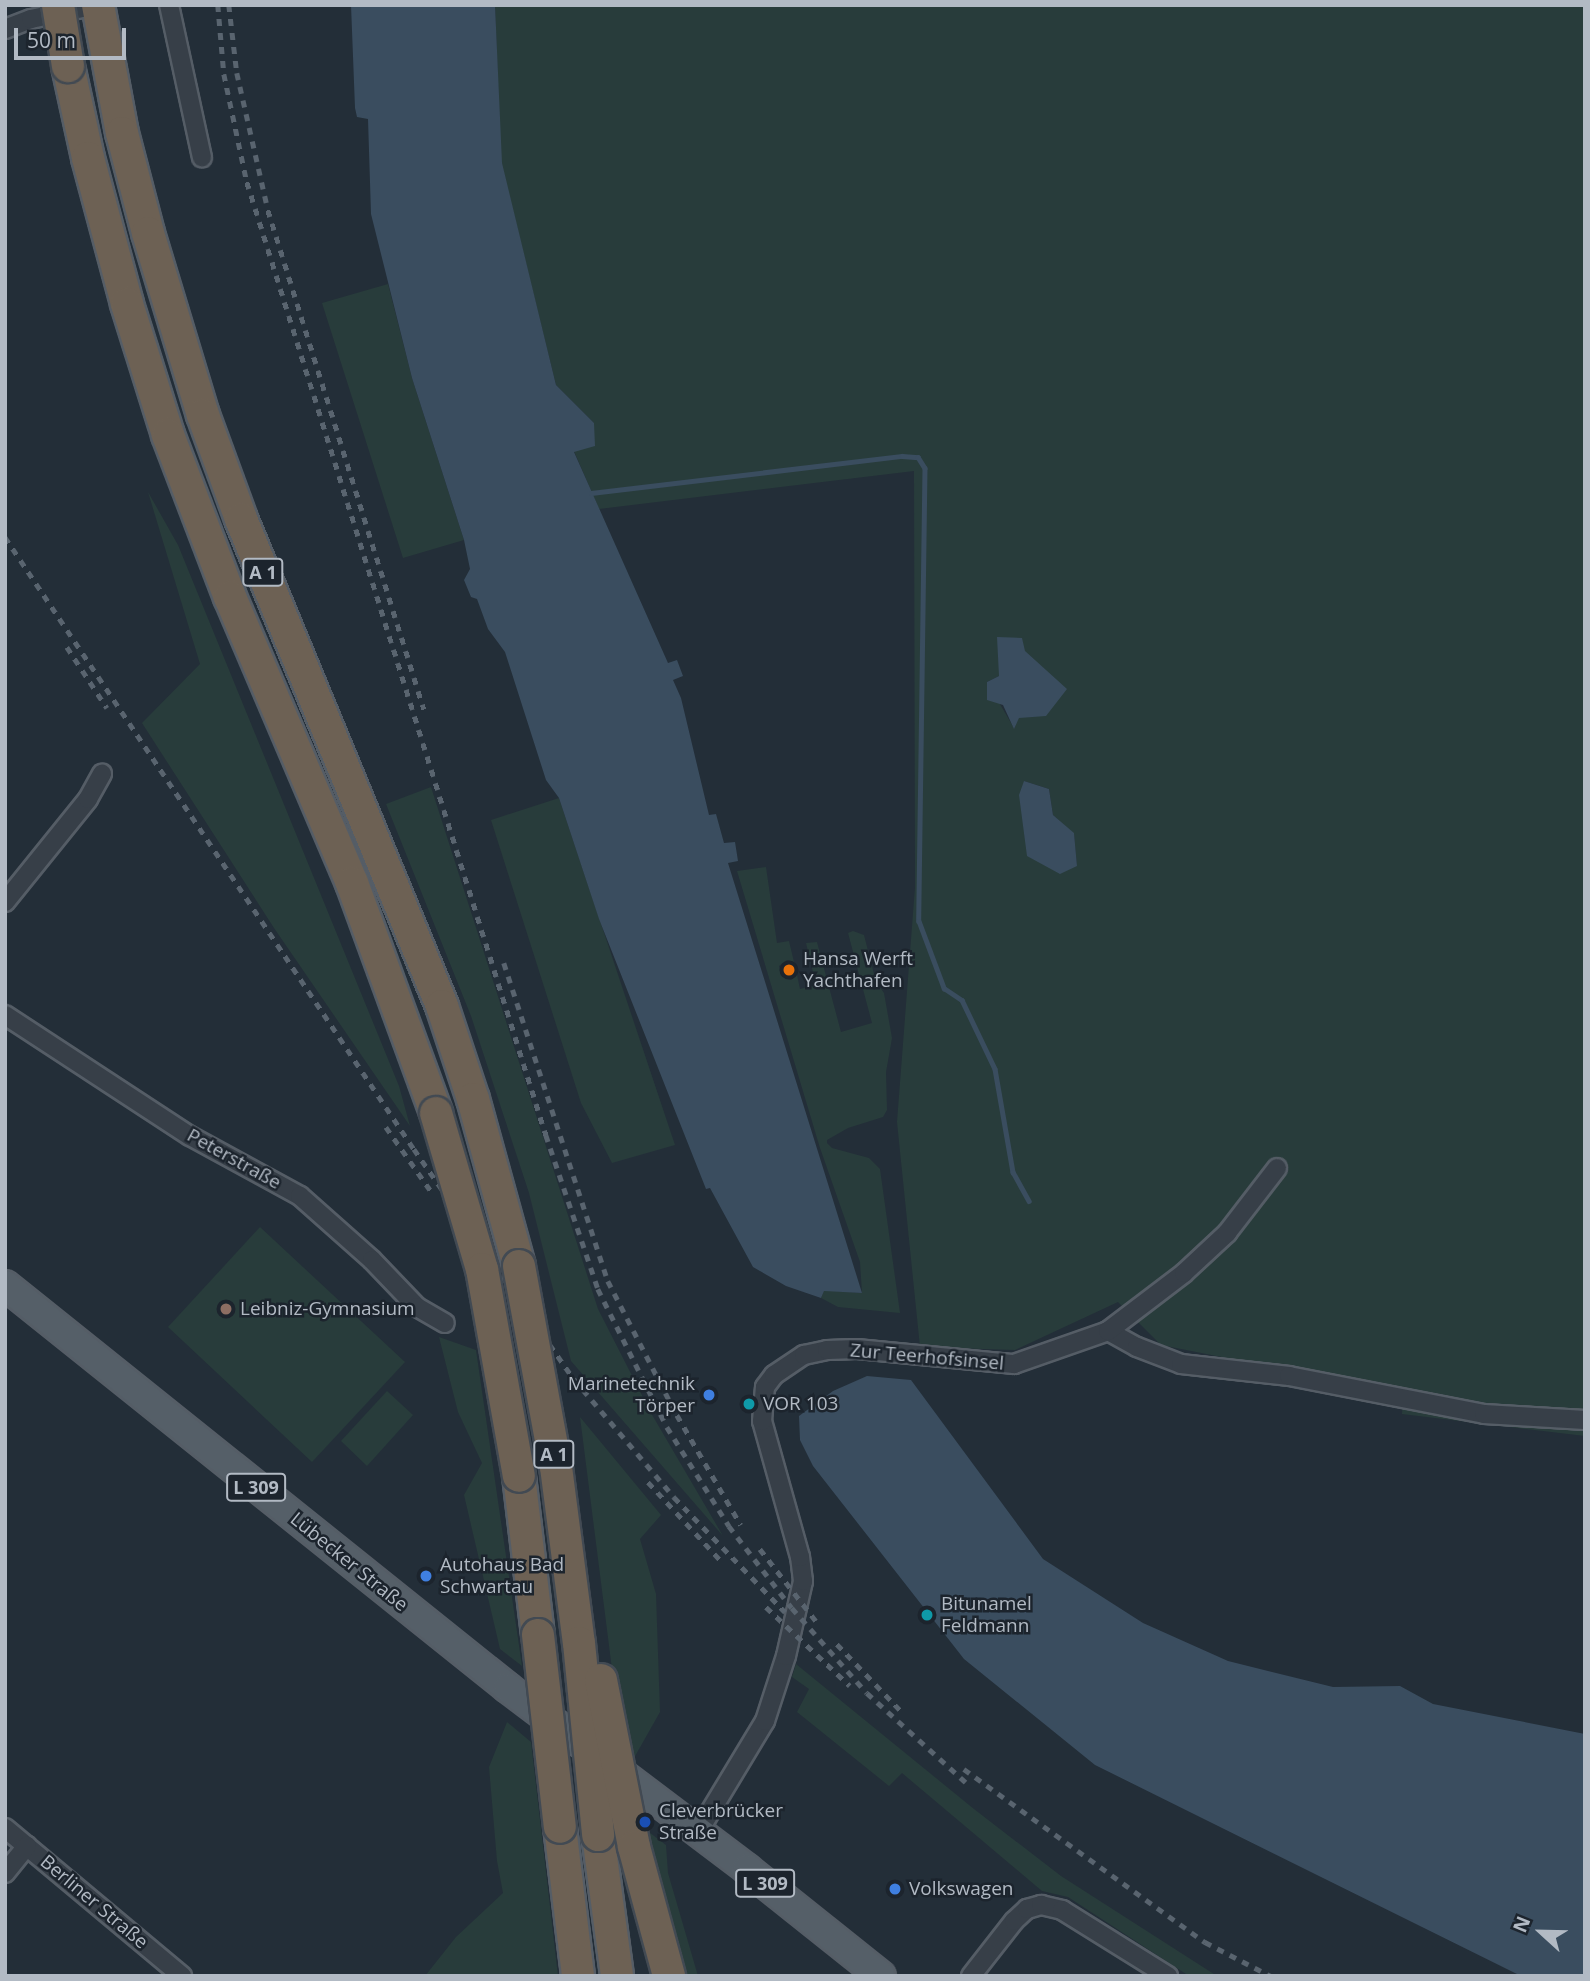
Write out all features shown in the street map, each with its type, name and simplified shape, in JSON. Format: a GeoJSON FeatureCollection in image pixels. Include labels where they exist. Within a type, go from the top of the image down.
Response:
{"type":"FeatureCollection","features":[{"type":"Feature","properties":{"kind":"highway","name":"A 1"},"geometry":{"type":"LineString","coordinates":[[58,5],[88,158],[120,277],[168,435],[230,597],[352,883],[436,1113],[482,1269],[501,1363],[519,1476],[578,1976]]}},
{"type":"Feature","properties":{"kind":"highway","name":"A 1"},"geometry":{"type":"LineString","coordinates":[[99,13],[122,133],[148,233],[203,415],[241,519],[442,1006],[473,1099],[519,1266],[556,1467],[617,1976]]}},
{"type":"Feature","properties":{"kind":"highway"},"geometry":{"type":"LineString","coordinates":[[579,1643],[601,1680],[634,1847],[669,1976]]}},
{"type":"Feature","properties":{"kind":"main road","name":"Lübecker Straße"},"geometry":{"type":"LineString","coordinates":[[5,1284],[488,1672],[698,1832]]}},
{"type":"Feature","properties":{"kind":"main road","name":"L 309"},"geometry":{"type":"LineString","coordinates":[[698,1832],[881,1976]]}},
{"type":"Feature","properties":{"kind":"street"},"geometry":{"type":"LineString","coordinates":[[169,5],[202,157]]}},
{"type":"Feature","properties":{"kind":"street"},"geometry":{"type":"LineString","coordinates":[[5,29],[31,19],[99,13]]}},
{"type":"Feature","properties":{"kind":"street"},"geometry":{"type":"LineString","coordinates":[[5,902],[88,799],[102,774]]}},
{"type":"Feature","properties":{"kind":"street","name":"Peterstraße"},"geometry":{"type":"LineString","coordinates":[[5,1015],[190,1136],[300,1196],[372,1260],[417,1307],[445,1323]]}},
{"type":"Feature","properties":{"kind":"street","name":"Zur Teerhofsinsel"},"geometry":{"type":"LineString","coordinates":[[698,1832],[765,1721],[789,1645],[803,1581],[800,1557],[762,1421],[765,1387],[774,1375],[804,1355],[827,1350],[857,1349],[1014,1364],[1108,1331],[1184,1273],[1227,1233],[1277,1168]]}},
{"type":"Feature","properties":{"kind":"street"},"geometry":{"type":"LineString","coordinates":[[1108,1331],[1137,1348],[1181,1364],[1289,1376],[1484,1414],[1585,1420]]}},
{"type":"Feature","properties":{"kind":"street","name":"Berliner Straße"},"geometry":{"type":"LineString","coordinates":[[5,1828],[182,1976]]}},
{"type":"Feature","properties":{"kind":"street"},"geometry":{"type":"LineString","coordinates":[[5,1873],[27,1846]]}},
{"type":"Feature","properties":{"kind":"street"},"geometry":{"type":"LineString","coordinates":[[971,1976],[1013,1922],[1027,1909],[1041,1905],[1062,1910],[1168,1976]]}},
{"type":"Feature","properties":{"kind":"green space"},"geometry":{"type":"Polygon","coordinates":[[[495,5],[1585,5],[1585,1436],[1402,1414],[1403,1393],[1161,1345],[1118,1302],[1015,1350],[920,1347],[897,1122],[915,887],[914,471],[599,509],[574,451],[594,423],[556,385],[501,162],[495,5]],[[999,676],[987,682],[1014,728],[1018,718],[999,676]],[[1024,781],[1077,866],[1074,834],[1053,815],[1049,789],[1024,781]]]}},
{"type":"Feature","properties":{"kind":"green space"},"geometry":{"type":"Polygon","coordinates":[[[388,284],[412,378],[464,540],[403,558],[322,303],[388,284]]]}},
{"type":"Feature","properties":{"kind":"green space"},"geometry":{"type":"Polygon","coordinates":[[[148,492],[178,545],[399,1086],[410,1126],[274,928],[142,723],[200,664],[148,492]]]}},
{"type":"Feature","properties":{"kind":"green space"},"geometry":{"type":"Polygon","coordinates":[[[431,787],[598,1309],[651,1413],[723,1536],[571,1361],[529,1193],[471,1016],[386,804],[431,787]]]}},
{"type":"Feature","properties":{"kind":"green space"},"geometry":{"type":"Polygon","coordinates":[[[559,798],[675,1145],[612,1163],[581,1103],[491,820],[559,798]]]}},
{"type":"Feature","properties":{"kind":"green space"},"geometry":{"type":"Polygon","coordinates":[[[766,867],[777,943],[789,941],[794,962],[787,960],[779,966],[781,976],[791,980],[797,975],[800,989],[816,985],[806,943],[817,942],[841,1032],[872,1023],[848,933],[853,931],[864,935],[876,982],[884,993],[892,1038],[886,1072],[887,1110],[883,1117],[848,1128],[827,1140],[827,1143],[832,1148],[869,1158],[880,1169],[900,1313],[838,1307],[821,1298],[824,1290],[862,1293],[860,1262],[820,1148],[737,871],[766,867]]]}},
{"type":"Feature","properties":{"kind":"green space"},"geometry":{"type":"Polygon","coordinates":[[[260,1227],[405,1362],[312,1462],[168,1327],[260,1227]]]}},
{"type":"Feature","properties":{"kind":"green space"},"geometry":{"type":"Polygon","coordinates":[[[439,1337],[476,1350],[522,1666],[500,1649],[464,1495],[482,1463],[458,1412],[439,1337]]]}},
{"type":"Feature","properties":{"kind":"green space"},"geometry":{"type":"Polygon","coordinates":[[[387,1391],[413,1415],[367,1466],[341,1441],[387,1391]]]}},
{"type":"Feature","properties":{"kind":"green space"},"geometry":{"type":"Polygon","coordinates":[[[580,1417],[661,1515],[640,1539],[656,1594],[660,1712],[634,1758],[622,1748],[580,1417]]]}},
{"type":"Feature","properties":{"kind":"green space"},"geometry":{"type":"Polygon","coordinates":[[[796,1664],[1061,1876],[1217,1976],[1189,1976],[1068,1897],[1042,1891],[902,1773],[889,1786],[797,1712],[809,1689],[792,1677],[796,1664]]]}},
{"type":"Feature","properties":{"kind":"green space"},"geometry":{"type":"Polygon","coordinates":[[[507,1722],[531,1742],[558,1976],[425,1976],[456,1937],[503,1893],[497,1861],[489,1767],[507,1722]]]}},
{"type":"Feature","properties":{"kind":"green space"},"geometry":{"type":"Polygon","coordinates":[[[637,1823],[666,1845],[668,1873],[698,1976],[684,1976],[637,1823]]]}},
{"type":"Feature","properties":{"kind":"water"},"geometry":{"type":"Polygon","coordinates":[[[351,5],[495,5],[502,163],[556,385],[594,423],[595,446],[574,452],[668,663],[677,660],[683,676],[673,680],[681,698],[709,815],[716,814],[724,843],[735,842],[738,861],[728,863],[862,1293],[824,1291],[821,1298],[786,1286],[753,1267],[710,1188],[706,1189],[599,919],[559,798],[546,780],[505,652],[488,629],[477,599],[471,597],[464,580],[470,569],[464,540],[412,378],[371,214],[368,119],[357,117],[355,108],[351,5]]]}},
{"type":"Feature","properties":{"kind":"water"},"geometry":{"type":"Polygon","coordinates":[[[997,637],[1022,638],[1025,651],[1067,689],[1046,716],[1019,718],[1014,729],[1003,705],[987,700],[987,682],[999,676],[997,637]]]}},
{"type":"Feature","properties":{"kind":"water"},"geometry":{"type":"Polygon","coordinates":[[[1024,781],[1049,789],[1053,815],[1074,833],[1077,866],[1060,874],[1027,856],[1019,795],[1024,781]]]}},
{"type":"Feature","properties":{"kind":"water"},"geometry":{"type":"Polygon","coordinates":[[[867,1376],[911,1380],[1043,1559],[1143,1623],[1228,1661],[1333,1687],[1400,1686],[1433,1704],[1585,1734],[1585,1976],[1521,1976],[1095,1765],[964,1659],[813,1466],[800,1440],[799,1416],[833,1391],[867,1376]]]}},
{"type":"Feature","properties":{"kind":"waterway"},"geometry":{"type":"LineString","coordinates":[[591,493],[902,456],[918,457],[925,468],[919,921],[944,988],[962,1000],[995,1069],[1013,1172],[1029,1201]]}},
{"type":"Feature","properties":{"kind":"railway"},"geometry":{"type":"LineString","coordinates":[[218,5],[224,74],[247,182],[546,1135],[598,1289],[667,1427],[729,1526],[792,1608],[867,1693],[970,1786]]}},
{"type":"Feature","properties":{"kind":"railway"},"geometry":{"type":"LineString","coordinates":[[229,5],[237,73],[268,210],[424,709]]}},
{"type":"Feature","properties":{"kind":"railway"},"geometry":{"type":"LineString","coordinates":[[5,537],[414,1149],[574,1379],[674,1497],[785,1612]]}},
{"type":"Feature","properties":{"kind":"railway"},"geometry":{"type":"LineString","coordinates":[[67,647],[107,708]]}},
{"type":"Feature","properties":{"kind":"railway"},"geometry":{"type":"LineString","coordinates":[[504,963],[608,1281],[677,1415],[741,1525]]}},
{"type":"Feature","properties":{"kind":"railway"},"geometry":{"type":"LineString","coordinates":[[386,1127],[431,1191]]}},
{"type":"Feature","properties":{"kind":"railway"},"geometry":{"type":"LineString","coordinates":[[648,1482],[722,1562]]}},
{"type":"Feature","properties":{"kind":"railway"},"geometry":{"type":"LineString","coordinates":[[760,1549],[816,1621]]}},
{"type":"Feature","properties":{"kind":"railway"},"geometry":{"type":"LineString","coordinates":[[766,1607],[850,1686]]}},
{"type":"Feature","properties":{"kind":"railway"},"geometry":{"type":"LineString","coordinates":[[837,1644],[903,1713]]}},
{"type":"Feature","properties":{"kind":"railway"},"geometry":{"type":"LineString","coordinates":[[964,1769],[1205,1942],[1271,1976]]}},
{"type":"Feature","properties":{"kind":"place","name":"Hansa Werft Yachthafen"},"geometry":{"type":"Point","coordinates":[789,970]}},
{"type":"Feature","properties":{"kind":"place","name":"Leibniz-Gymnasium"},"geometry":{"type":"Point","coordinates":[226,1309]}},
{"type":"Feature","properties":{"kind":"place","name":"Marinetechnik Törper"},"geometry":{"type":"Point","coordinates":[709,1395]}},
{"type":"Feature","properties":{"kind":"place","name":"VOR 103"},"geometry":{"type":"Point","coordinates":[749,1404]}},
{"type":"Feature","properties":{"kind":"place","name":"Autohaus Bad Schwartau"},"geometry":{"type":"Point","coordinates":[426,1576]}},
{"type":"Feature","properties":{"kind":"place","name":"Bitunamel Feldmann"},"geometry":{"type":"Point","coordinates":[927,1615]}},
{"type":"Feature","properties":{"kind":"place","name":"Cleverbrücker Straße"},"geometry":{"type":"Point","coordinates":[645,1822]}},
{"type":"Feature","properties":{"kind":"place","name":"Volkswagen"},"geometry":{"type":"Point","coordinates":[895,1889]}}]}
